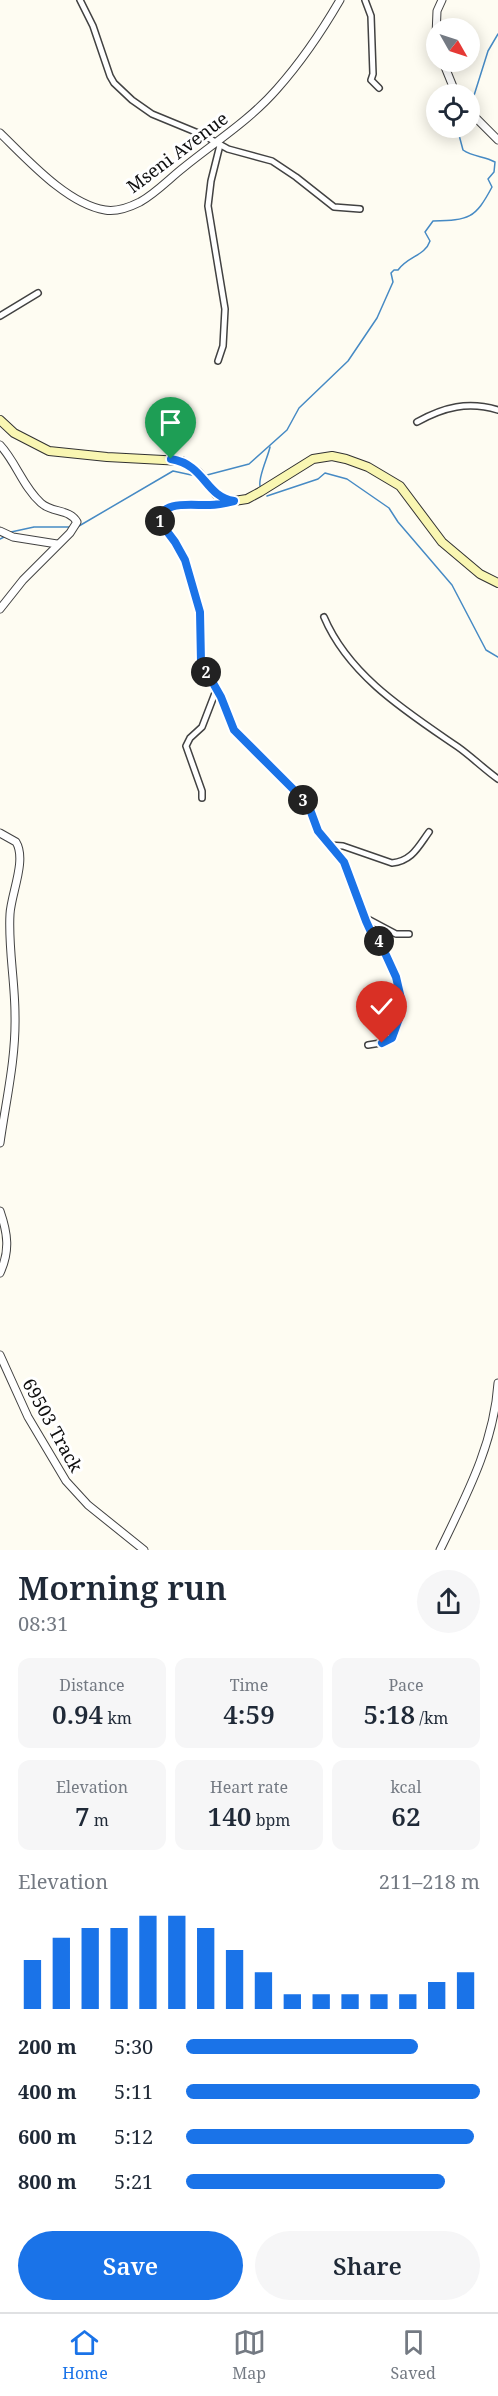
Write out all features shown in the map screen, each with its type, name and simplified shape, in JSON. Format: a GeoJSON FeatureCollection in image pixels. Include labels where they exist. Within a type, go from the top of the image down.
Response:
{"type":"FeatureCollection","features":[{"type":"Feature","properties":{"kind":"main road"},"geometry":{"type":"LineString","coordinates":[[2,425],[49,451],[116,458],[182,461],[198,472],[216,494],[234,501],[260,492],[313,459],[332,456],[346,459],[368,467],[400,486],[442,542],[480,574],[498,583]]}},
{"type":"Feature","properties":{"kind":"street"},"geometry":{"type":"LineString","coordinates":[[80,0],[93,26],[110,76],[118,88],[152,114],[203,135],[228,149],[272,161],[334,207],[360,209]]}},
{"type":"Feature","properties":{"kind":"street","name":"Mseni Avenue"},"geometry":{"type":"LineString","coordinates":[[0,133],[53,183],[96,208],[108,211],[132,205],[150,195],[218,144],[277,90],[312,45],[340,0]]}},
{"type":"Feature","properties":{"kind":"street"},"geometry":{"type":"LineString","coordinates":[[365,0],[371,16],[373,74],[371,80],[379,88]]}},
{"type":"Feature","properties":{"kind":"street"},"geometry":{"type":"LineString","coordinates":[[436,18],[442,0]]}},
{"type":"Feature","properties":{"kind":"street"},"geometry":{"type":"LineString","coordinates":[[480,122],[498,140]]}},
{"type":"Feature","properties":{"kind":"street"},"geometry":{"type":"LineString","coordinates":[[218,144],[210,181],[208,207],[225,309],[223,346],[218,362]]}},
{"type":"Feature","properties":{"kind":"street"},"geometry":{"type":"LineString","coordinates":[[0,316],[38,293]]}},
{"type":"Feature","properties":{"kind":"street"},"geometry":{"type":"LineString","coordinates":[[417,422],[434,412],[462,405],[498,410]]}},
{"type":"Feature","properties":{"kind":"street"},"geometry":{"type":"LineString","coordinates":[[0,445],[41,504],[53,510],[68,513],[76,520],[70,533],[57,544],[0,609]]}},
{"type":"Feature","properties":{"kind":"street"},"geometry":{"type":"LineString","coordinates":[[234,501],[221,504],[178,505],[168,508],[159,518],[185,560],[200,612],[201,662],[217,688],[234,730],[308,804],[318,831],[344,862],[364,917],[371,932],[380,942],[396,977],[402,1003],[392,1038],[387,1042],[368,1045]]}},
{"type":"Feature","properties":{"kind":"street"},"geometry":{"type":"LineString","coordinates":[[0,531],[30,541],[57,544]]}},
{"type":"Feature","properties":{"kind":"street"},"geometry":{"type":"LineString","coordinates":[[324,616],[333,638],[381,692],[498,779]]}},
{"type":"Feature","properties":{"kind":"street"},"geometry":{"type":"LineString","coordinates":[[202,798],[202,791],[186,746],[190,738],[202,727],[217,688]]}},
{"type":"Feature","properties":{"kind":"street"},"geometry":{"type":"LineString","coordinates":[[329,845],[343,846],[392,863],[409,858],[429,832]]}},
{"type":"Feature","properties":{"kind":"street"},"geometry":{"type":"LineString","coordinates":[[0,833],[18,845],[20,856],[10,910],[15,1000],[13,1058],[0,1143]]}},
{"type":"Feature","properties":{"kind":"street"},"geometry":{"type":"LineString","coordinates":[[364,917],[396,934],[408,934]]}},
{"type":"Feature","properties":{"kind":"street"},"geometry":{"type":"LineString","coordinates":[[0,1211],[6,1231],[8,1252],[0,1273]]}},
{"type":"Feature","properties":{"kind":"street","name":"69503 Track"},"geometry":{"type":"LineString","coordinates":[[0,1354],[33,1425],[66,1481],[82,1499],[144,1550]]}},
{"type":"Feature","properties":{"kind":"street"},"geometry":{"type":"LineString","coordinates":[[440,1550],[482,1459],[493,1419],[498,1383]]}},
{"type":"Feature","properties":{"kind":"waterway"},"geometry":{"type":"LineString","coordinates":[[478,84],[488,51],[498,34]]}},
{"type":"Feature","properties":{"kind":"waterway"},"geometry":{"type":"LineString","coordinates":[[207,475],[249,464],[287,430],[299,408],[348,361],[377,318],[393,282],[391,273],[428,246],[430,241],[425,232],[433,221],[455,220],[470,216],[481,206],[492,187],[488,179],[494,172],[495,162],[463,150],[460,138]]}},
{"type":"Feature","properties":{"kind":"waterway"},"geometry":{"type":"LineString","coordinates":[[260,486],[270,447]]}},
{"type":"Feature","properties":{"kind":"waterway"},"geometry":{"type":"LineString","coordinates":[[79,526],[173,471],[196,476]]}},
{"type":"Feature","properties":{"kind":"waterway"},"geometry":{"type":"LineString","coordinates":[[267,496],[318,479],[325,473],[347,479],[389,508],[398,522],[452,585],[486,650],[498,657]]}},
{"type":"Feature","properties":{"kind":"waterway"},"geometry":{"type":"LineString","coordinates":[[11,532],[34,527],[70,527]]}},
{"type":"Feature","properties":{"kind":"waterway"},"geometry":{"type":"LineString","coordinates":[[0,539],[4,537]]}},
{"type":"Feature","properties":{"kind":"route"},"geometry":{"type":"LineString","coordinates":[[171,459],[190,465],[216,494],[234,501],[221,504],[178,505],[168,508],[161,514],[160,522],[185,560],[200,612],[201,662],[217,688],[230,723],[234,730],[308,804],[318,831],[344,862],[366,921],[371,932],[380,942],[396,977],[402,1003],[401,1013],[392,1038],[382,1043]]}}]}
